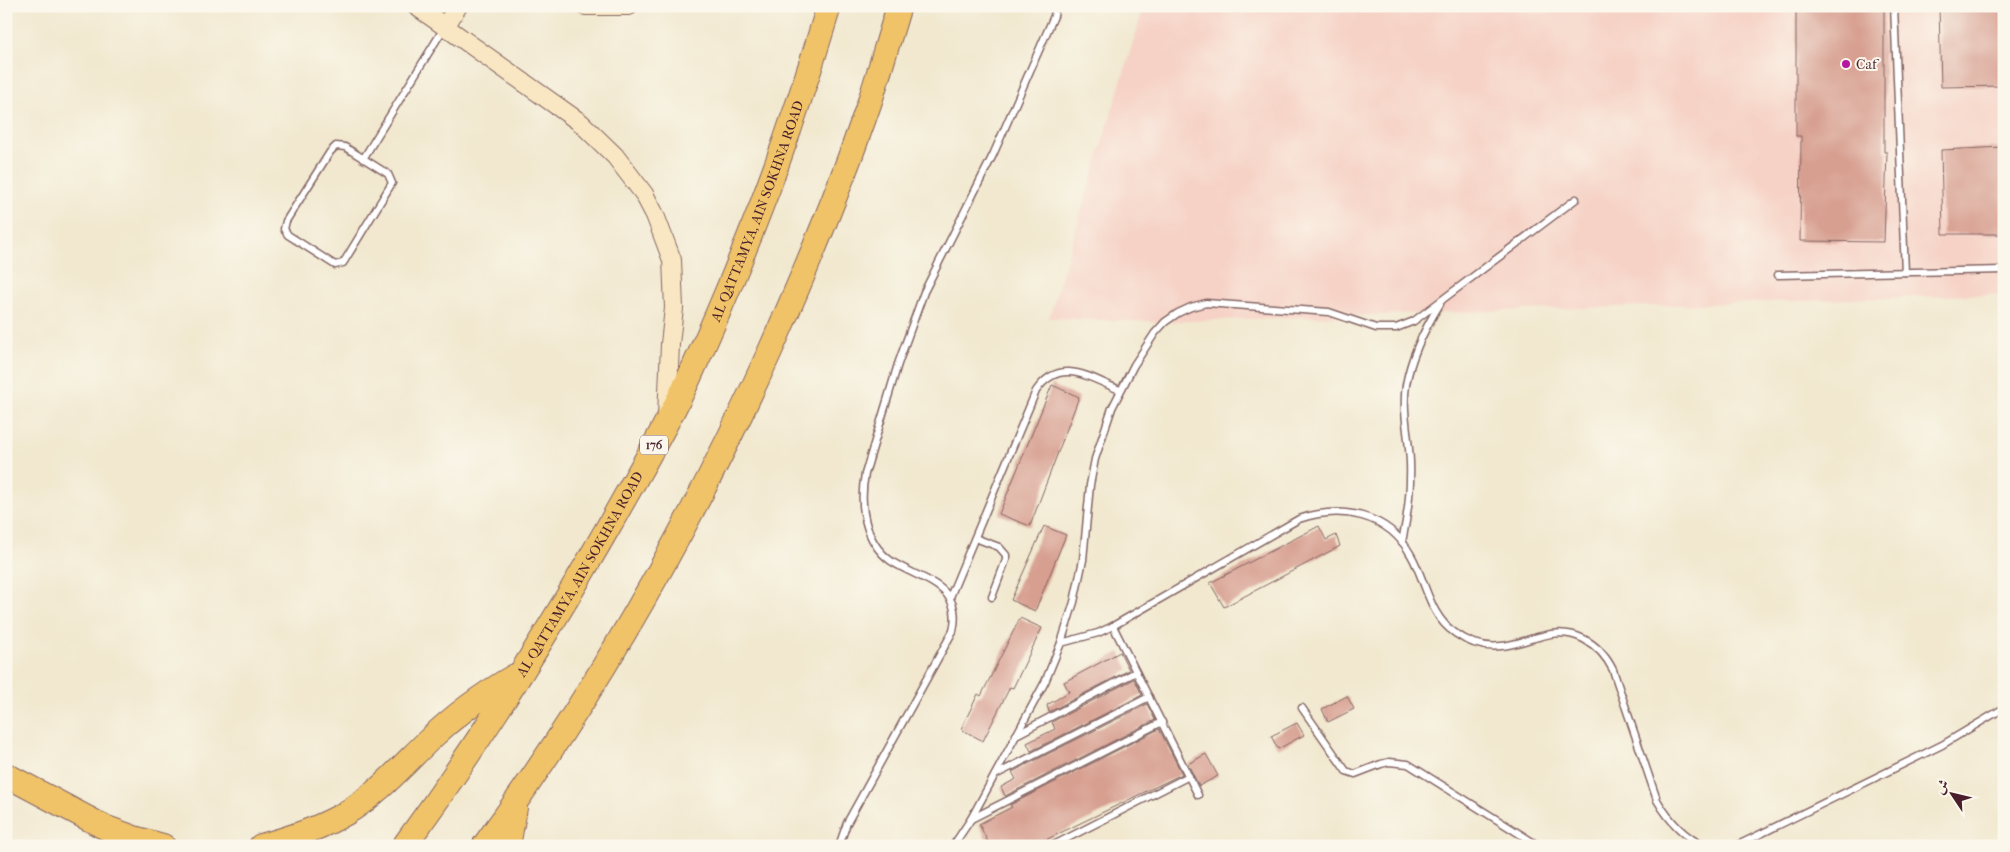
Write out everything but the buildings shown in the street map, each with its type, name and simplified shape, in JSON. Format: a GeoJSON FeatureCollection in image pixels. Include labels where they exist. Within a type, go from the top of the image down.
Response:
{"type":"FeatureCollection","features":[{"type":"Feature","properties":{"kind":"highway","name":"AL QATTAMYA, AIN SOKHNA ROAD"},"geometry":{"type":"LineString","coordinates":[[404,846],[485,729],[577,583],[666,424],[688,380],[758,216],[829,6]]}},
{"type":"Feature","properties":{"kind":"highway"},"geometry":{"type":"LineString","coordinates":[[484,846],[516,802],[583,701],[644,601],[732,433],[806,270],[870,102],[899,6]]}},
{"type":"Feature","properties":{"kind":"highway"},"geometry":{"type":"LineString","coordinates":[[261,846],[304,833],[347,812],[373,794],[451,720],[520,672]]}},
{"type":"Feature","properties":{"kind":"highway"},"geometry":{"type":"LineString","coordinates":[[6,775],[104,827],[140,842],[163,846]]}},
{"type":"Feature","properties":{"kind":"highway"},"geometry":{"type":"LineString","coordinates":[[508,846],[516,802]]}},
{"type":"Feature","properties":{"kind":"main road"},"geometry":{"type":"LineString","coordinates":[[416,6],[580,123],[615,156],[644,194],[655,215],[672,260],[674,308],[670,344],[666,424]]}},
{"type":"Feature","properties":{"kind":"main road"},"geometry":{"type":"LineString","coordinates":[[445,27],[458,6]]}},
{"type":"Feature","properties":{"kind":"main road"},"geometry":{"type":"LineString","coordinates":[[585,6],[629,6]]}},
{"type":"Feature","properties":{"kind":"lane"},"geometry":{"type":"LineString","coordinates":[[838,846],[846,824],[953,631],[955,614],[950,597],[942,588],[890,560],[880,549],[865,521],[862,489],[898,364],[924,292],[993,155],[1054,16],[1056,6]]}},
{"type":"Feature","properties":{"kind":"lane"},"geometry":{"type":"LineString","coordinates":[[1894,6],[1905,272]]}},
{"type":"Feature","properties":{"kind":"lane"},"geometry":{"type":"LineString","coordinates":[[363,158],[445,27]]}},
{"type":"Feature","properties":{"kind":"lane"},"geometry":{"type":"LineString","coordinates":[[336,146],[345,147],[363,158],[388,174],[392,183],[345,260],[342,263],[335,264],[288,234],[284,229],[284,225],[332,148],[336,146]]}},
{"type":"Feature","properties":{"kind":"lane"},"geometry":{"type":"LineString","coordinates":[[953,846],[971,819],[1045,682],[1061,643],[1074,602],[1083,560],[1090,485],[1102,433],[1120,390],[1134,365],[1155,333],[1165,322],[1191,307],[1206,303],[1329,312],[1367,326],[1386,329],[1405,325],[1443,299],[1576,199]]}},
{"type":"Feature","properties":{"kind":"lane"},"geometry":{"type":"LineString","coordinates":[[1778,275],[2004,270]]}},
{"type":"Feature","properties":{"kind":"lane"},"geometry":{"type":"LineString","coordinates":[[1402,542],[1408,509],[1410,482],[1406,386],[1424,332],[1443,299]]}},
{"type":"Feature","properties":{"kind":"lane"},"geometry":{"type":"LineString","coordinates":[[950,597],[1036,390],[1042,382],[1051,375],[1061,371],[1072,371],[1120,390]]}},
{"type":"Feature","properties":{"kind":"lane"},"geometry":{"type":"LineString","coordinates":[[1061,643],[1113,626],[1299,519],[1330,511],[1362,515],[1377,522],[1402,542],[1411,555],[1433,608],[1441,620],[1462,638],[1489,646],[1503,646],[1558,633],[1572,634],[1586,639],[1597,647],[1607,658],[1613,670],[1657,800],[1679,830],[1704,846]]}},
{"type":"Feature","properties":{"kind":"lane"},"geometry":{"type":"LineString","coordinates":[[975,538],[999,547],[1006,554],[1006,560],[992,598]]}},
{"type":"Feature","properties":{"kind":"lane"},"geometry":{"type":"LineString","coordinates":[[1113,626],[1198,795]]}},
{"type":"Feature","properties":{"kind":"lane"},"geometry":{"type":"LineString","coordinates":[[1016,736],[1136,672]]}},
{"type":"Feature","properties":{"kind":"lane"},"geometry":{"type":"LineString","coordinates":[[994,775],[1149,697]]}},
{"type":"Feature","properties":{"kind":"lane"},"geometry":{"type":"LineString","coordinates":[[1302,708],[1346,771],[1355,774],[1380,764],[1399,762],[1408,764],[1539,846]]}},
{"type":"Feature","properties":{"kind":"lane"},"geometry":{"type":"LineString","coordinates":[[1736,846],[1942,745],[2004,708]]}},
{"type":"Feature","properties":{"kind":"lane"},"geometry":{"type":"LineString","coordinates":[[971,819],[1162,722]]}},
{"type":"Feature","properties":{"kind":"lane"},"geometry":{"type":"LineString","coordinates":[[1052,846],[1189,776]]}},
{"type":"Feature","properties":{"kind":"shaded area"},"geometry":{"type":"Polygon","coordinates":[[[1144,6],[2004,6],[2004,294],[1161,322],[1049,318],[1144,6]]]}},
{"type":"Feature","properties":{"kind":"place","name":"Caf"},"geometry":{"type":"Point","coordinates":[1846,64]}}]}
